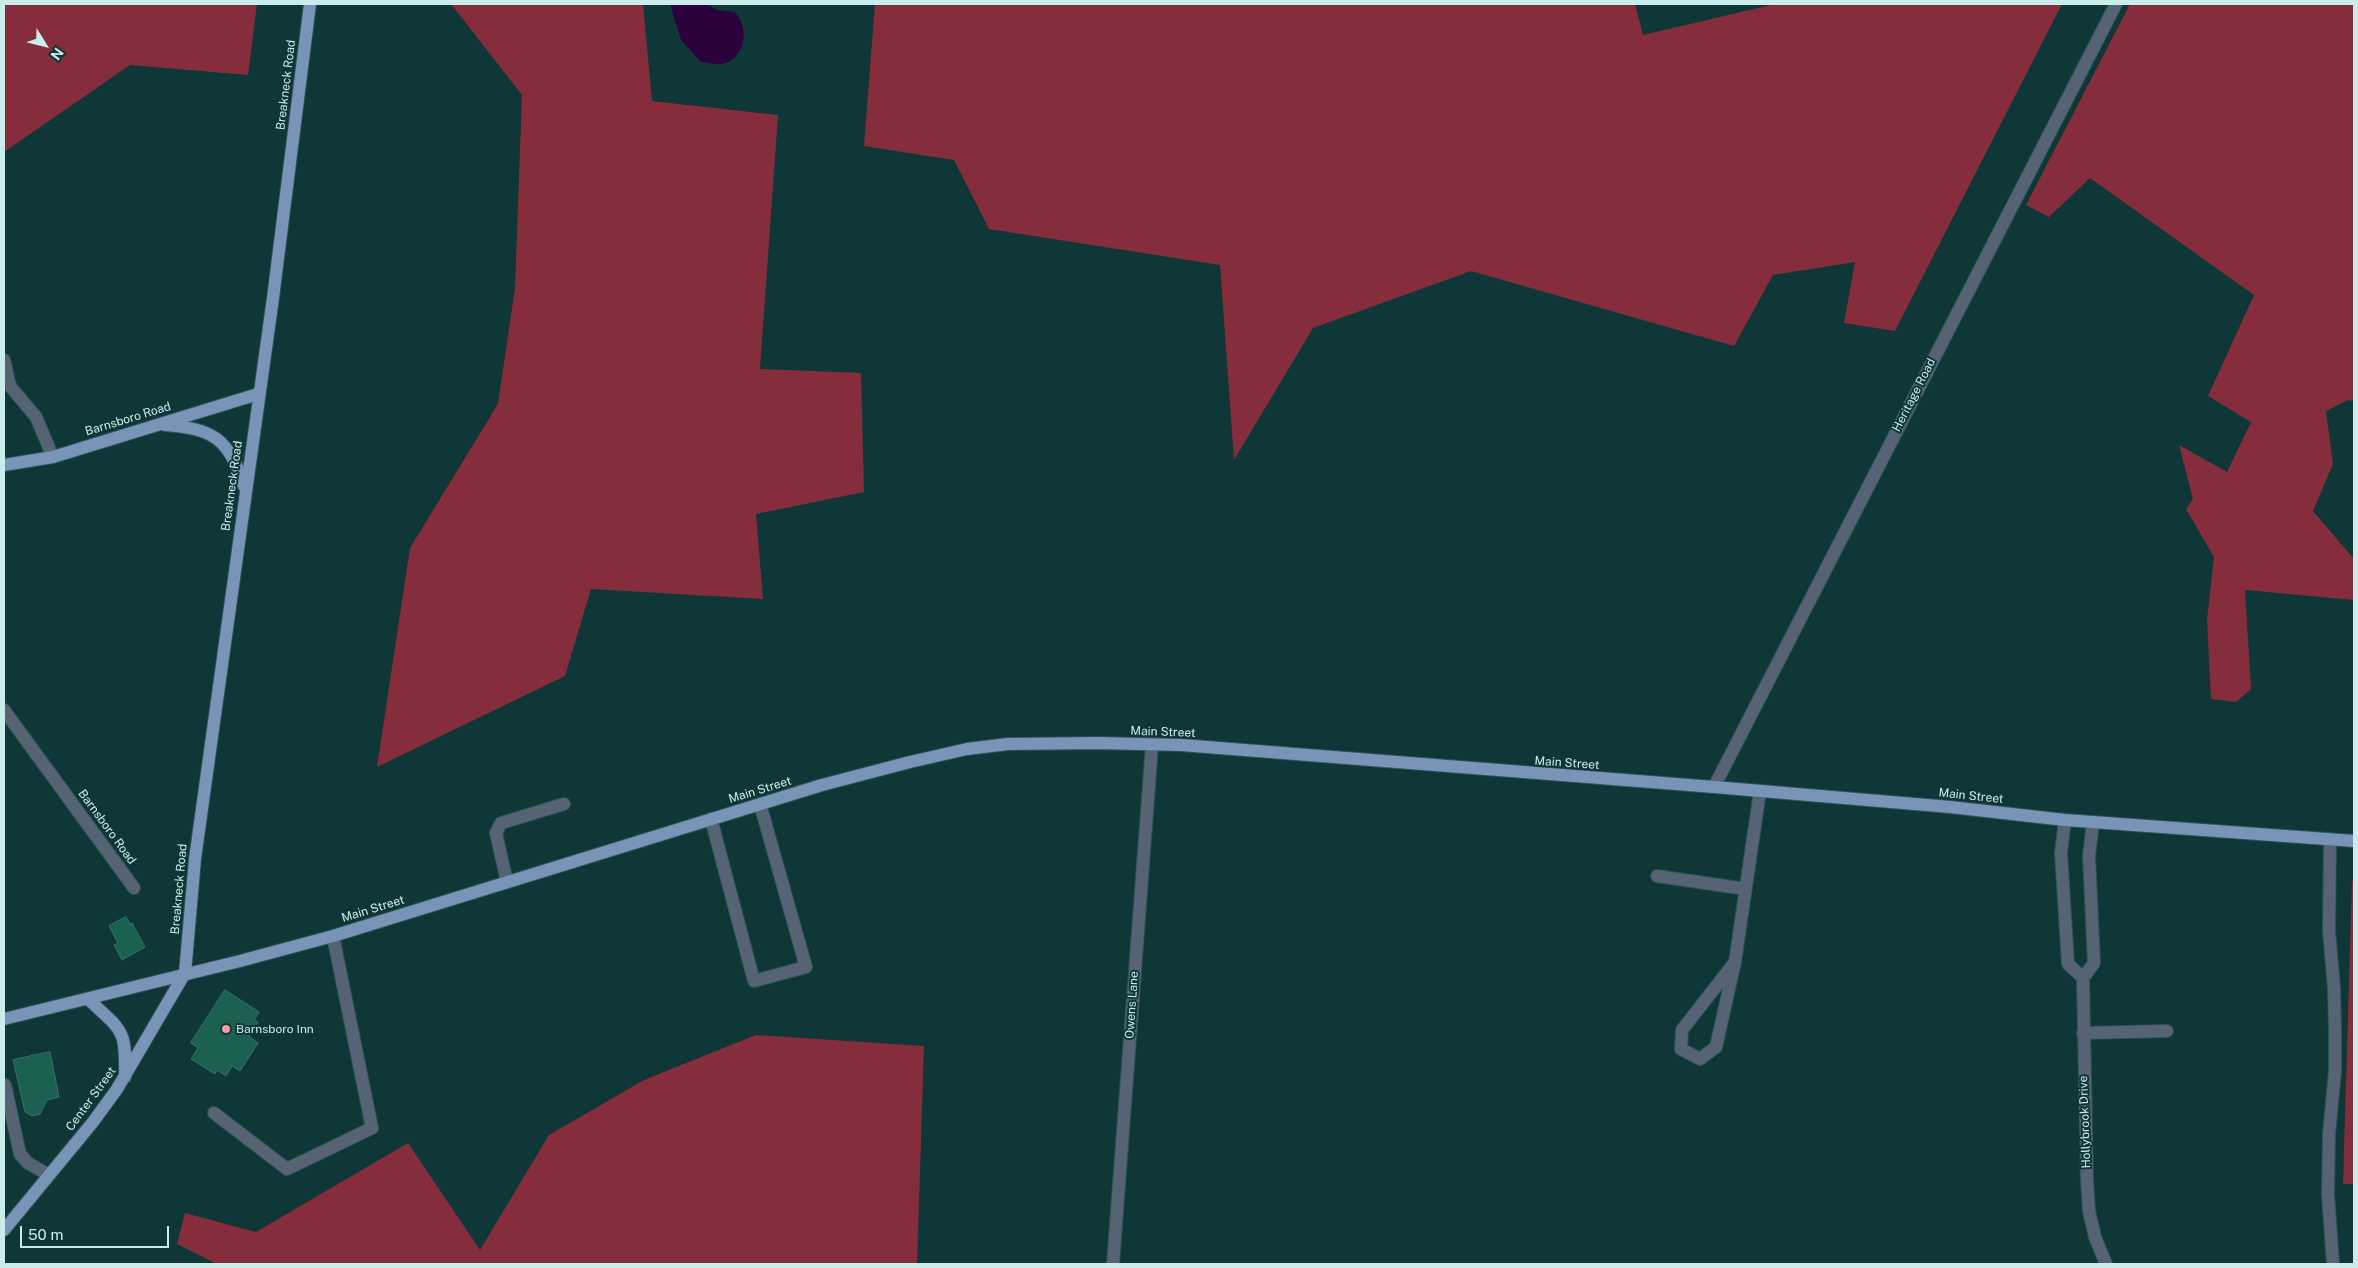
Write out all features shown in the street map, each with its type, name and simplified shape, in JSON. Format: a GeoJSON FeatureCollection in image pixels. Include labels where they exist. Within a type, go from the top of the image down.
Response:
{"type":"FeatureCollection","features":[{"type":"Feature","properties":{"kind":"main road","name":"Breakneck Road"},"geometry":{"type":"LineString","coordinates":[[185,973],[195,859],[258,394],[273,298],[310,4]]}},
{"type":"Feature","properties":{"kind":"main road","name":"Barnsboro Road"},"geometry":{"type":"LineString","coordinates":[[4,465],[53,457],[258,394]]}},
{"type":"Feature","properties":{"kind":"main road"},"geometry":{"type":"LineString","coordinates":[[158,424],[188,427],[209,433],[225,445],[236,463],[245,491]]}},
{"type":"Feature","properties":{"kind":"main road","name":"Main Street"},"geometry":{"type":"LineString","coordinates":[[4,1019],[185,973],[240,962],[334,936],[867,772],[967,749],[1008,744],[1181,745],[1950,807],[2065,820],[2354,841]]}},
{"type":"Feature","properties":{"kind":"main road","name":"Center Street"},"geometry":{"type":"LineString","coordinates":[[4,1230],[93,1122],[125,1077],[185,973]]}},
{"type":"Feature","properties":{"kind":"main road"},"geometry":{"type":"LineString","coordinates":[[88,999],[118,1027],[123,1036],[125,1046],[125,1077]]}},
{"type":"Feature","properties":{"kind":"street","name":"Heritage Road"},"geometry":{"type":"LineString","coordinates":[[1714,787],[2116,4]]}},
{"type":"Feature","properties":{"kind":"street"},"geometry":{"type":"LineString","coordinates":[[4,360],[10,386],[36,417],[53,457]]}},
{"type":"Feature","properties":{"kind":"street","name":"Barnsboro Road"},"geometry":{"type":"LineString","coordinates":[[4,710],[134,888]]}},
{"type":"Feature","properties":{"kind":"street","name":"Owens Lane"},"geometry":{"type":"LineString","coordinates":[[1113,1264],[1152,745]]}},
{"type":"Feature","properties":{"kind":"street"},"geometry":{"type":"LineString","coordinates":[[1735,962],[1682,1030],[1681,1050],[1700,1059],[1716,1047],[1735,962],[1760,791]]}},
{"type":"Feature","properties":{"kind":"street"},"geometry":{"type":"LineString","coordinates":[[507,882],[496,833],[501,822],[564,804]]}},
{"type":"Feature","properties":{"kind":"street"},"geometry":{"type":"LineString","coordinates":[[711,819],[754,981],[806,967],[760,804]]}},
{"type":"Feature","properties":{"kind":"street"},"geometry":{"type":"LineString","coordinates":[[2065,820],[2061,853],[2068,964],[2083,978]]}},
{"type":"Feature","properties":{"kind":"street","name":"Hollybrook Drive"},"geometry":{"type":"LineString","coordinates":[[2093,822],[2089,856],[2094,963],[2083,978],[2083,1033],[2089,1211],[2106,1264]]}},
{"type":"Feature","properties":{"kind":"street"},"geometry":{"type":"LineString","coordinates":[[2330,839],[2329,931],[2336,1030],[2335,1071],[2329,1134],[2328,1195],[2333,1264]]}},
{"type":"Feature","properties":{"kind":"street"},"geometry":{"type":"LineString","coordinates":[[1657,876],[1746,888]]}},
{"type":"Feature","properties":{"kind":"street"},"geometry":{"type":"LineString","coordinates":[[214,1113],[287,1169],[372,1128],[334,936]]}},
{"type":"Feature","properties":{"kind":"street"},"geometry":{"type":"LineString","coordinates":[[2083,1033],[2167,1031]]}},
{"type":"Feature","properties":{"kind":"street"},"geometry":{"type":"LineString","coordinates":[[5,1085],[20,1154],[28,1163],[49,1175]]}},
{"type":"Feature","properties":{"kind":"shaded area"},"geometry":{"type":"Polygon","coordinates":[[[4,4],[257,4],[248,75],[130,65],[4,152],[4,4]]]}},
{"type":"Feature","properties":{"kind":"shaded area"},"geometry":{"type":"Polygon","coordinates":[[[451,4],[643,4],[652,101],[778,115],[760,369],[861,373],[864,492],[756,514],[763,599],[591,589],[565,676],[377,767],[410,548],[498,404],[515,288],[522,95],[451,4]]]}},
{"type":"Feature","properties":{"kind":"shaded area"},"geometry":{"type":"Polygon","coordinates":[[[670,4],[705,4],[718,10],[735,12],[744,32],[744,39],[739,52],[734,58],[722,64],[701,62],[681,40],[670,4]]]}},
{"type":"Feature","properties":{"kind":"shaded area"},"geometry":{"type":"Polygon","coordinates":[[[875,4],[1635,4],[1643,35],[1775,4],[2062,4],[1895,331],[1844,323],[1855,262],[1773,275],[1734,346],[1471,271],[1313,328],[1234,460],[1220,265],[989,229],[954,160],[864,146],[875,4]]]}},
{"type":"Feature","properties":{"kind":"shaded area"},"geometry":{"type":"Polygon","coordinates":[[[2130,4],[2354,4],[2354,401],[2348,400],[2326,411],[2333,464],[2313,511],[2354,559],[2354,600],[2245,590],[2251,689],[2236,702],[2211,699],[2207,620],[2214,557],[2186,509],[2193,499],[2179,445],[2227,472],[2251,422],[2208,396],[2254,295],[2090,178],[2049,217],[2026,205],[2130,4]]]}},
{"type":"Feature","properties":{"kind":"shaded area"},"geometry":{"type":"Polygon","coordinates":[[[2352,881],[2354,881],[2354,1184],[2343,1184],[2352,881]]]}},
{"type":"Feature","properties":{"kind":"shaded area"},"geometry":{"type":"Polygon","coordinates":[[[756,1035],[924,1046],[917,1264],[217,1264],[177,1244],[185,1213],[256,1232],[408,1143],[480,1250],[549,1135],[644,1080],[756,1035]]]}},
{"type":"Feature","properties":{"kind":"building"},"geometry":{"type":"Polygon","coordinates":[[[126,917],[130,924],[132,923],[145,947],[122,960],[114,945],[118,943],[109,926],[126,917]]]}},
{"type":"Feature","properties":{"kind":"building","name":"Barnsboro Inn"},"geometry":{"type":"Polygon","coordinates":[[[225,990],[259,1012],[254,1020],[258,1022],[249,1036],[258,1043],[240,1071],[232,1066],[226,1076],[217,1070],[215,1074],[191,1059],[198,1048],[191,1043],[225,990]]]}},
{"type":"Feature","properties":{"kind":"building"},"geometry":{"type":"Polygon","coordinates":[[[50,1052],[59,1097],[47,1100],[40,1114],[32,1116],[25,1112],[13,1060],[50,1052]]]}},
{"type":"Feature","properties":{"kind":"place","name":"Barnsboro Inn"},"geometry":{"type":"Point","coordinates":[226,1029]}}]}
